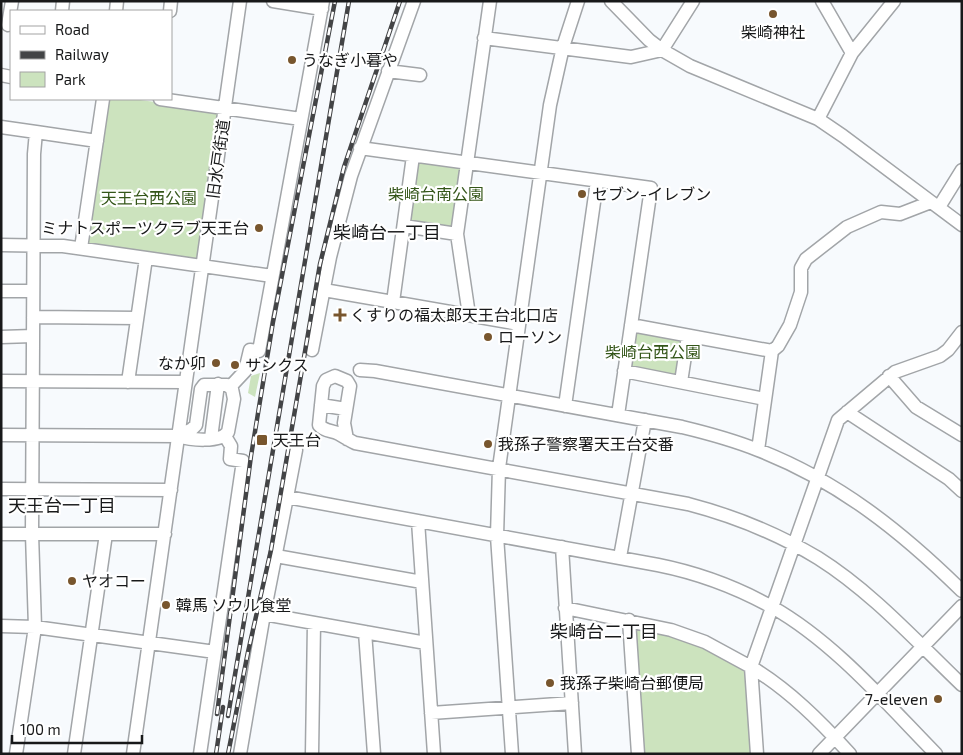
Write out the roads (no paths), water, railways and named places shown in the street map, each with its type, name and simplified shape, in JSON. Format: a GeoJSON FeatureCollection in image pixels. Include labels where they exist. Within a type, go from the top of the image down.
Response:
{"type":"FeatureCollection","features":[{"type":"Feature","properties":{"kind":"street","name":"旧水戸街道"},"geometry":{"type":"LineString","coordinates":[[133,754],[240,1]]}},
{"type":"Feature","properties":{"kind":"street"},"geometry":{"type":"LineString","coordinates":[[211,438],[224,386],[245,371],[250,350],[259,351],[322,5],[273,1]]}},
{"type":"Feature","properties":{"kind":"street"},"geometry":{"type":"LineString","coordinates":[[312,350],[330,257],[360,148],[414,1]]}},
{"type":"Feature","properties":{"kind":"street"},"geometry":{"type":"LineString","coordinates":[[469,315],[457,234],[490,1]]}},
{"type":"Feature","properties":{"kind":"street"},"geometry":{"type":"LineString","coordinates":[[512,754],[497,536],[499,468],[550,105],[563,47],[578,1]]}},
{"type":"Feature","properties":{"kind":"street"},"geometry":{"type":"LineString","coordinates":[[611,1],[649,40],[662,50],[690,66],[818,119],[844,136],[962,225]]}},
{"type":"Feature","properties":{"kind":"street"},"geometry":{"type":"LineString","coordinates":[[484,38],[631,57],[662,50],[694,1]]}},
{"type":"Feature","properties":{"kind":"street"},"geometry":{"type":"LineString","coordinates":[[822,1],[852,53]]}},
{"type":"Feature","properties":{"kind":"street"},"geometry":{"type":"LineString","coordinates":[[818,119],[852,53],[894,1]]}},
{"type":"Feature","properties":{"kind":"street"},"geometry":{"type":"LineString","coordinates":[[7,25],[10,11]]}},
{"type":"Feature","properties":{"kind":"street"},"geometry":{"type":"LineString","coordinates":[[388,71],[420,75]]}},
{"type":"Feature","properties":{"kind":"street"},"geometry":{"type":"LineString","coordinates":[[81,248],[103,100]]}},
{"type":"Feature","properties":{"kind":"street"},"geometry":{"type":"LineString","coordinates":[[167,100],[301,119]]}},
{"type":"Feature","properties":{"kind":"street"},"geometry":{"type":"LineString","coordinates":[[1,127],[97,141]]}},
{"type":"Feature","properties":{"kind":"street"},"geometry":{"type":"LineString","coordinates":[[16,754],[35,627],[32,489],[34,154],[36,132]]}},
{"type":"Feature","properties":{"kind":"street"},"geometry":{"type":"LineString","coordinates":[[360,148],[651,188],[618,415]]}},
{"type":"Feature","properties":{"kind":"street"},"geometry":{"type":"LineString","coordinates":[[393,302],[414,156]]}},
{"type":"Feature","properties":{"kind":"street"},"geometry":{"type":"LineString","coordinates":[[758,450],[772,351],[778,346],[790,324],[801,292],[801,268],[806,258],[847,227],[881,212],[900,214],[913,208],[935,204],[962,170]]}},
{"type":"Feature","properties":{"kind":"street"},"geometry":{"type":"LineString","coordinates":[[565,406],[597,181]]}},
{"type":"Feature","properties":{"kind":"street"},"geometry":{"type":"LineString","coordinates":[[404,226],[457,234]]}},
{"type":"Feature","properties":{"kind":"street"},"geometry":{"type":"LineString","coordinates":[[1,245],[81,248],[272,276]]}},
{"type":"Feature","properties":{"kind":"street"},"geometry":{"type":"LineString","coordinates":[[128,382],[146,258]]}},
{"type":"Feature","properties":{"kind":"street"},"geometry":{"type":"LineString","coordinates":[[324,290],[520,324]]}},
{"type":"Feature","properties":{"kind":"street"},"geometry":{"type":"LineString","coordinates":[[1,291],[34,291]]}},
{"type":"Feature","properties":{"kind":"street"},"geometry":{"type":"LineString","coordinates":[[34,317],[137,318]]}},
{"type":"Feature","properties":{"kind":"street"},"geometry":{"type":"LineString","coordinates":[[631,325],[772,351]]}},
{"type":"Feature","properties":{"kind":"street"},"geometry":{"type":"LineString","coordinates":[[757,754],[751,667],[838,420],[894,372],[940,356],[948,350],[962,332]]}},
{"type":"Feature","properties":{"kind":"street"},"geometry":{"type":"LineString","coordinates":[[1,336],[33,336]]}},
{"type":"Feature","properties":{"kind":"street"},"geometry":{"type":"LineString","coordinates":[[681,382],[688,336]]}},
{"type":"Feature","properties":{"kind":"street"},"geometry":{"type":"LineString","coordinates":[[343,431],[350,386],[360,370]]}},
{"type":"Feature","properties":{"kind":"street"},"geometry":{"type":"LineString","coordinates":[[962,591],[910,542],[875,514],[844,493],[758,450],[726,438],[682,426],[375,370],[360,370],[326,380],[319,425],[323,430],[343,431],[355,443],[688,504],[715,511],[757,527],[819,559],[861,590],[962,685]]}},
{"type":"Feature","properties":{"kind":"street"},"geometry":{"type":"LineString","coordinates":[[624,372],[765,399]]}},
{"type":"Feature","properties":{"kind":"street"},"geometry":{"type":"LineString","coordinates":[[335,376],[342,378],[350,386]]}},
{"type":"Feature","properties":{"kind":"street"},"geometry":{"type":"LineString","coordinates":[[890,376],[916,407],[962,435]]}},
{"type":"Feature","properties":{"kind":"street"},"geometry":{"type":"LineString","coordinates":[[1,381],[185,382]]}},
{"type":"Feature","properties":{"kind":"street"},"geometry":{"type":"LineString","coordinates":[[1,435],[178,436],[190,439],[224,436],[228,432],[234,399],[232,389],[207,384],[202,387],[196,425],[178,436]]}},
{"type":"Feature","properties":{"kind":"street"},"geometry":{"type":"LineString","coordinates":[[321,405],[346,409]]}},
{"type":"Feature","properties":{"kind":"street"},"geometry":{"type":"LineString","coordinates":[[847,412],[949,479],[962,491]]}},
{"type":"Feature","properties":{"kind":"street"},"geometry":{"type":"LineString","coordinates":[[620,558],[645,420]]}},
{"type":"Feature","properties":{"kind":"street"},"geometry":{"type":"LineString","coordinates":[[200,754],[243,461],[230,459],[232,446],[224,436]]}},
{"type":"Feature","properties":{"kind":"street"},"geometry":{"type":"LineString","coordinates":[[240,754],[264,614],[296,450]]}},
{"type":"Feature","properties":{"kind":"street"},"geometry":{"type":"LineString","coordinates":[[1,489],[171,490]]}},
{"type":"Feature","properties":{"kind":"street"},"geometry":{"type":"LineString","coordinates":[[287,497],[620,558],[694,573],[717,582],[772,607],[832,651],[936,754]]}},
{"type":"Feature","properties":{"kind":"street"},"geometry":{"type":"LineString","coordinates":[[418,521],[434,754]]}},
{"type":"Feature","properties":{"kind":"street"},"geometry":{"type":"LineString","coordinates":[[1,534],[165,534]]}},
{"type":"Feature","properties":{"kind":"street"},"geometry":{"type":"LineString","coordinates":[[74,754],[106,534]]}},
{"type":"Feature","properties":{"kind":"street"},"geometry":{"type":"LineString","coordinates":[[562,547],[576,754]]}},
{"type":"Feature","properties":{"kind":"street"},"geometry":{"type":"LineString","coordinates":[[276,556],[422,582]]}},
{"type":"Feature","properties":{"kind":"street"},"geometry":{"type":"LineString","coordinates":[[819,754],[834,736],[962,606]]}},
{"type":"Feature","properties":{"kind":"street"},"geometry":{"type":"LineString","coordinates":[[565,608],[629,620],[687,635],[704,642],[751,667],[786,692],[834,736],[850,754]]}},
{"type":"Feature","properties":{"kind":"street"},"geometry":{"type":"LineString","coordinates":[[264,614],[426,643]]}},
{"type":"Feature","properties":{"kind":"street"},"geometry":{"type":"LineString","coordinates":[[629,620],[638,754]]}},
{"type":"Feature","properties":{"kind":"street"},"geometry":{"type":"LineString","coordinates":[[312,754],[314,623]]}},
{"type":"Feature","properties":{"kind":"street"},"geometry":{"type":"LineString","coordinates":[[1,626],[35,627],[215,652]]}},
{"type":"Feature","properties":{"kind":"street"},"geometry":{"type":"LineString","coordinates":[[365,632],[374,754]]}},
{"type":"Feature","properties":{"kind":"street"},"geometry":{"type":"LineString","coordinates":[[431,713],[572,704]]}},
{"type":"Feature","properties":{"kind":"railway"},"geometry":{"type":"LineString","coordinates":[[217,714],[251,456],[273,322],[335,1]]}},
{"type":"Feature","properties":{"kind":"railway"},"geometry":{"type":"LineString","coordinates":[[228,716],[349,1]]}},
{"type":"Feature","properties":{"kind":"railway"},"geometry":{"type":"LineString","coordinates":[[228,754],[271,550],[320,264],[344,167],[400,1]]}},
{"type":"Feature","properties":{"kind":"railway"},"geometry":{"type":"LineString","coordinates":[[216,754],[223,707]]}},
{"type":"Feature","properties":{"kind":"place","name":"柴崎神社"},"geometry":{"type":"Point","coordinates":[773,14]}},
{"type":"Feature","properties":{"kind":"place","name":"うなぎ小暮や"},"geometry":{"type":"Point","coordinates":[292,60]}},
{"type":"Feature","properties":{"kind":"place","name":"セブン-イレブン"},"geometry":{"type":"Point","coordinates":[582,194]}},
{"type":"Feature","properties":{"kind":"place","name":"ミナトスポーツクラブ天王台"},"geometry":{"type":"Point","coordinates":[259,228]}},
{"type":"Feature","properties":{"kind":"place","name":"くすりの福太郎天王台北口店"},"geometry":{"type":"Point","coordinates":[340,315]}},
{"type":"Feature","properties":{"kind":"place","name":"ローソン"},"geometry":{"type":"Point","coordinates":[488,337]}},
{"type":"Feature","properties":{"kind":"place","name":"なか卯"},"geometry":{"type":"Point","coordinates":[216,363]}},
{"type":"Feature","properties":{"kind":"place","name":"サンクス"},"geometry":{"type":"Point","coordinates":[235,365]}},
{"type":"Feature","properties":{"kind":"place","name":"天王台"},"geometry":{"type":"Point","coordinates":[262,440]}},
{"type":"Feature","properties":{"kind":"place","name":"我孫子警察署天王台交番"},"geometry":{"type":"Point","coordinates":[488,444]}},
{"type":"Feature","properties":{"kind":"place","name":"ヤオコー"},"geometry":{"type":"Point","coordinates":[72,581]}},
{"type":"Feature","properties":{"kind":"place","name":"韓馬 ソウル食堂"},"geometry":{"type":"Point","coordinates":[166,605]}},
{"type":"Feature","properties":{"kind":"place","name":"我孫子柴崎台郵便局"},"geometry":{"type":"Point","coordinates":[550,683]}},
{"type":"Feature","properties":{"kind":"place","name":"7-eleven"},"geometry":{"type":"Point","coordinates":[938,699]}},
{"type":"Feature","properties":{"kind":"district","name":"柴崎台一丁目"},"geometry":{"type":"Point","coordinates":[387,233]}},
{"type":"Feature","properties":{"kind":"district","name":"天王台一丁目"},"geometry":{"type":"Point","coordinates":[62,506]}},
{"type":"Feature","properties":{"kind":"district","name":"柴崎台二丁目"},"geometry":{"type":"Point","coordinates":[604,632]}},
{"type":"Feature","properties":{"kind":"park label","name":"柴崎台南公園"},"geometry":{"type":"Point","coordinates":[436,194]}},
{"type":"Feature","properties":{"kind":"park label","name":"天王台西公園"},"geometry":{"type":"Point","coordinates":[149,198]}},
{"type":"Feature","properties":{"kind":"park label","name":"柴崎台西公園"},"geometry":{"type":"Point","coordinates":[653,352]}}]}
